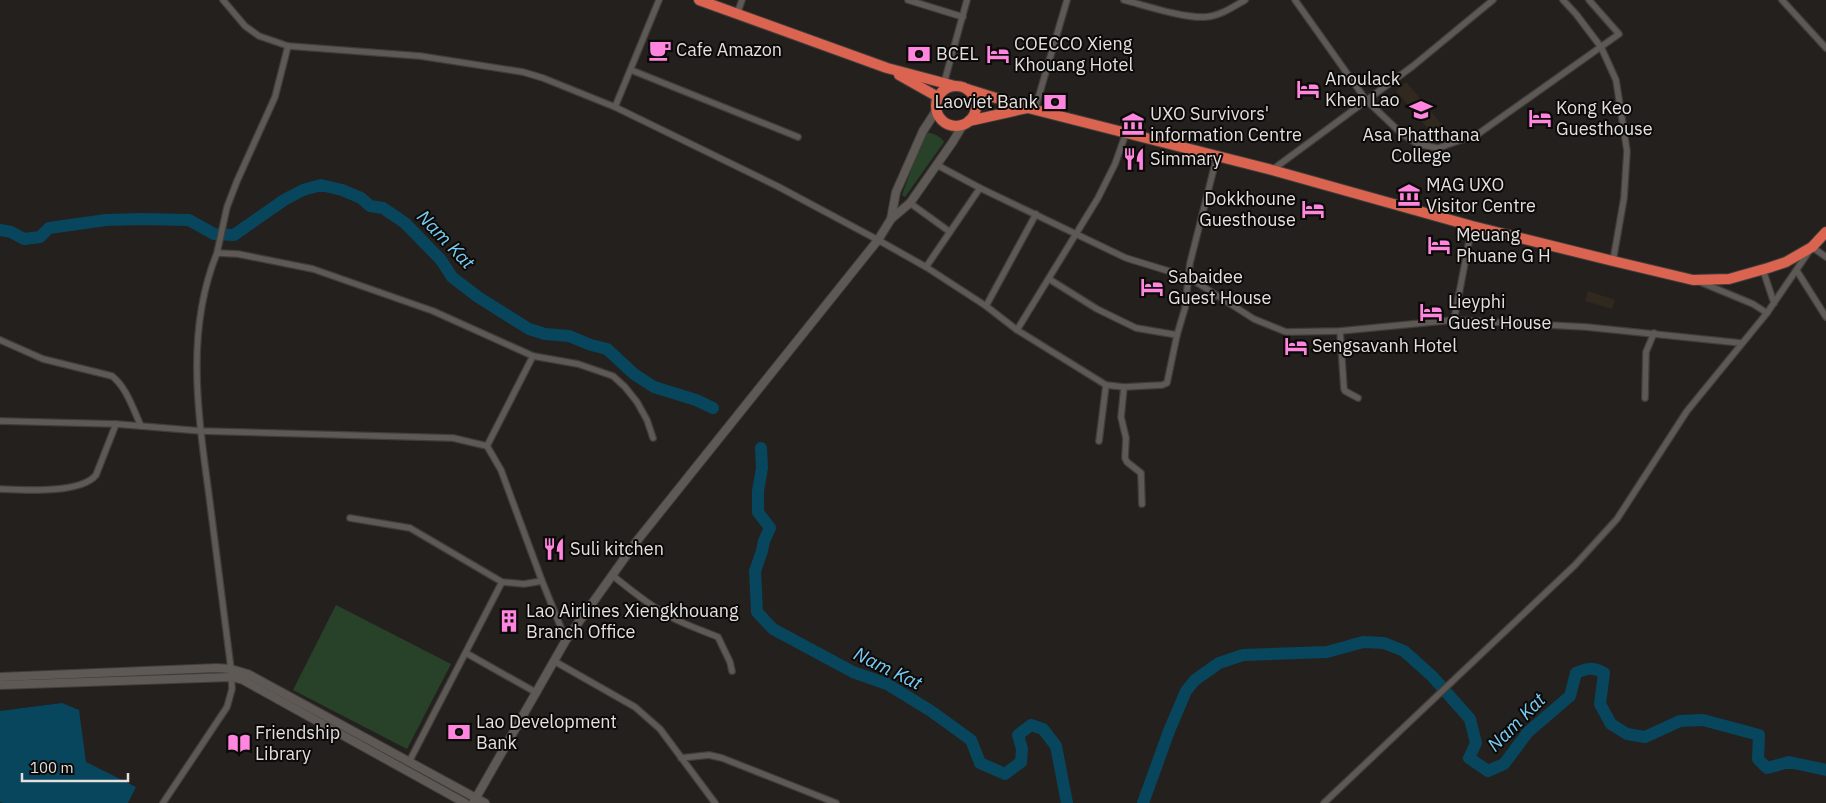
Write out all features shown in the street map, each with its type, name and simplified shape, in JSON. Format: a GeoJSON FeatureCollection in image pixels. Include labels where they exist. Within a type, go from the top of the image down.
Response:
{"type":"FeatureCollection","features":[{"type":"Feature","properties":{"kind":"highway"},"geometry":{"type":"LineString","coordinates":[[699,0],[887,68],[944,82],[1031,108],[1272,170],[1472,226],[1693,280],[1729,279],[1786,262],[1812,247],[1826,232]]}},
{"type":"Feature","properties":{"kind":"highway"},"geometry":{"type":"LineString","coordinates":[[887,68],[938,97]]}},
{"type":"Feature","properties":{"kind":"highway"},"geometry":{"type":"LineString","coordinates":[[955,86],[943,90],[938,97],[936,111],[941,119],[949,125],[1031,108]]}},
{"type":"Feature","properties":{"kind":"highway"},"geometry":{"type":"LineString","coordinates":[[966,123],[976,113],[976,103],[968,89]]}},
{"type":"Feature","properties":{"kind":"street"},"geometry":{"type":"LineString","coordinates":[[224,0],[245,26],[259,36],[288,46],[420,56],[523,72],[543,78],[615,107],[777,186],[926,267],[986,306],[1017,330],[1106,386],[1124,388],[1167,383],[1185,308],[1190,263],[1217,156]]}},
{"type":"Feature","properties":{"kind":"street"},"geometry":{"type":"LineString","coordinates":[[615,107],[659,0]]}},
{"type":"Feature","properties":{"kind":"street"},"geometry":{"type":"LineString","coordinates":[[737,14],[742,0]]}},
{"type":"Feature","properties":{"kind":"street"},"geometry":{"type":"LineString","coordinates":[[908,0],[963,17]]}},
{"type":"Feature","properties":{"kind":"street"},"geometry":{"type":"LineString","coordinates":[[944,82],[967,0]]}},
{"type":"Feature","properties":{"kind":"street"},"geometry":{"type":"LineString","coordinates":[[1031,108],[1068,0]]}},
{"type":"Feature","properties":{"kind":"street"},"geometry":{"type":"LineString","coordinates":[[1124,0],[1189,16],[1206,17],[1222,13],[1245,0]]}},
{"type":"Feature","properties":{"kind":"street"},"geometry":{"type":"LineString","coordinates":[[1295,0],[1366,100],[1402,134],[1418,144],[1438,148],[1478,134],[1619,34],[1590,0]]}},
{"type":"Feature","properties":{"kind":"street"},"geometry":{"type":"LineString","coordinates":[[1272,170],[1413,66],[1492,0]]}},
{"type":"Feature","properties":{"kind":"street"},"geometry":{"type":"LineString","coordinates":[[1563,0],[1601,47],[1616,80],[1628,151],[1624,198],[1612,261]]}},
{"type":"Feature","properties":{"kind":"street"},"geometry":{"type":"LineString","coordinates":[[1782,0],[1826,48]]}},
{"type":"Feature","properties":{"kind":"street"},"geometry":{"type":"LineString","coordinates":[[163,803],[226,706],[232,689],[231,668],[201,431],[196,365],[198,327],[209,275],[217,252],[227,207],[237,180],[275,97],[288,46]]}},
{"type":"Feature","properties":{"kind":"street"},"geometry":{"type":"LineString","coordinates":[[631,70],[798,136]]}},
{"type":"Feature","properties":{"kind":"street"},"geometry":{"type":"LineString","coordinates":[[891,219],[896,192],[923,131],[936,111]]}},
{"type":"Feature","properties":{"kind":"street"},"geometry":{"type":"LineString","coordinates":[[475,800],[566,640],[612,574],[878,240],[891,219],[910,203],[966,123]]}},
{"type":"Feature","properties":{"kind":"street"},"geometry":{"type":"LineString","coordinates":[[1017,330],[1098,198],[1115,164],[1126,133]]}},
{"type":"Feature","properties":{"kind":"street"},"geometry":{"type":"LineString","coordinates":[[937,165],[980,188],[1126,258],[1188,277],[1266,325],[1286,332],[1340,331],[1454,320],[1586,327],[1741,343]]}},
{"type":"Feature","properties":{"kind":"street"},"geometry":{"type":"LineString","coordinates":[[926,267],[980,188]]}},
{"type":"Feature","properties":{"kind":"street"},"geometry":{"type":"LineString","coordinates":[[910,203],[950,232]]}},
{"type":"Feature","properties":{"kind":"street"},"geometry":{"type":"LineString","coordinates":[[986,306],[1036,214]]}},
{"type":"Feature","properties":{"kind":"street"},"geometry":{"type":"LineString","coordinates":[[1454,320],[1472,226]]}},
{"type":"Feature","properties":{"kind":"street"},"geometry":{"type":"LineString","coordinates":[[1324,803],[1575,565],[1617,519],[1687,411],[1774,303],[1812,247],[1826,257]]}},
{"type":"Feature","properties":{"kind":"street"},"geometry":{"type":"LineString","coordinates":[[217,252],[314,269],[433,311],[533,356],[578,364],[613,376],[626,387],[637,402],[647,420],[653,438]]}},
{"type":"Feature","properties":{"kind":"street"},"geometry":{"type":"LineString","coordinates":[[1763,270],[1774,303]]}},
{"type":"Feature","properties":{"kind":"street"},"geometry":{"type":"LineString","coordinates":[[1797,271],[1826,317]]}},
{"type":"Feature","properties":{"kind":"street"},"geometry":{"type":"LineString","coordinates":[[1049,279],[1097,309],[1136,328],[1177,335]]}},
{"type":"Feature","properties":{"kind":"street"},"geometry":{"type":"LineString","coordinates":[[1693,280],[1753,304],[1766,313]]}},
{"type":"Feature","properties":{"kind":"street"},"geometry":{"type":"LineString","coordinates":[[1340,331],[1344,389],[1358,398]]}},
{"type":"Feature","properties":{"kind":"street"},"geometry":{"type":"LineString","coordinates":[[1645,398],[1646,352],[1654,333]]}},
{"type":"Feature","properties":{"kind":"street"},"geometry":{"type":"LineString","coordinates":[[0,340],[43,359],[112,376],[119,381],[141,426]]}},
{"type":"Feature","properties":{"kind":"street"},"geometry":{"type":"LineString","coordinates":[[488,446],[533,356]]}},
{"type":"Feature","properties":{"kind":"street"},"geometry":{"type":"LineString","coordinates":[[1099,441],[1106,386]]}},
{"type":"Feature","properties":{"kind":"street"},"geometry":{"type":"LineString","coordinates":[[1124,388],[1121,416],[1126,438],[1125,458],[1141,473],[1142,504]]}},
{"type":"Feature","properties":{"kind":"street"},"geometry":{"type":"LineString","coordinates":[[0,421],[116,424],[201,431],[453,438],[488,446],[501,470],[566,640]]}},
{"type":"Feature","properties":{"kind":"street"},"geometry":{"type":"LineString","coordinates":[[0,489],[46,490],[92,481],[116,424]]}},
{"type":"Feature","properties":{"kind":"street"},"geometry":{"type":"LineString","coordinates":[[350,518],[410,528],[502,582],[524,584],[542,581]]}},
{"type":"Feature","properties":{"kind":"street"},"geometry":{"type":"LineString","coordinates":[[612,574],[663,613],[718,637],[730,662],[732,672]]}},
{"type":"Feature","properties":{"kind":"street"},"geometry":{"type":"LineString","coordinates":[[409,762],[502,582]]}},
{"type":"Feature","properties":{"kind":"street"},"geometry":{"type":"LineString","coordinates":[[466,653],[537,693]]}},
{"type":"Feature","properties":{"kind":"street"},"geometry":{"type":"LineString","coordinates":[[554,661],[635,707],[660,729],[715,803]]}},
{"type":"Feature","properties":{"kind":"street"},"geometry":{"type":"LineString","coordinates":[[0,678],[231,668],[248,674],[475,800],[485,803]]}},
{"type":"Feature","properties":{"kind":"street"},"geometry":{"type":"LineString","coordinates":[[0,685],[232,677],[242,680],[465,803]]}},
{"type":"Feature","properties":{"kind":"street"},"geometry":{"type":"LineString","coordinates":[[681,758],[709,755],[722,758],[836,803]]}},
{"type":"Feature","properties":{"kind":"shaded area","name":"Asa Phatthana College"},"geometry":{"type":"Polygon","coordinates":[[[1406,82],[1446,129],[1436,138],[1396,91],[1406,82]]]}},
{"type":"Feature","properties":{"kind":"shaded area"},"geometry":{"type":"Polygon","coordinates":[[[1588,291],[1615,300],[1612,309],[1585,301],[1588,291]]]}},
{"type":"Feature","properties":{"kind":"green space"},"geometry":{"type":"Polygon","coordinates":[[[926,133],[936,135],[944,142],[905,197],[902,195],[926,133]]]}},
{"type":"Feature","properties":{"kind":"green space"},"geometry":{"type":"Polygon","coordinates":[[[336,605],[451,664],[407,749],[293,690],[336,605]]]}},
{"type":"Feature","properties":{"kind":"water"},"geometry":{"type":"Polygon","coordinates":[[[62,703],[79,710],[86,762],[136,787],[128,803],[0,802],[0,711],[62,703]]]}},
{"type":"Feature","properties":{"kind":"waterway","name":"Nam Kat"},"geometry":{"type":"LineString","coordinates":[[0,230],[11,232],[24,239],[40,237],[49,228],[106,220],[189,220],[214,234],[234,235],[284,200],[303,190],[321,185],[342,190],[361,198],[370,206],[383,208],[405,223],[441,260],[452,277],[478,297],[529,329],[545,334],[569,336],[607,349],[634,374],[654,387],[696,400],[713,408]]}},
{"type":"Feature","properties":{"kind":"waterway","name":"Nam Kat"},"geometry":{"type":"LineString","coordinates":[[761,448],[762,468],[758,491],[758,512],[770,528],[755,571],[757,612],[773,629],[853,672],[887,684],[931,711],[971,740],[980,763],[1005,774],[1021,762],[1022,749],[1018,735],[1031,725],[1043,729],[1056,746],[1067,803]]}},
{"type":"Feature","properties":{"kind":"waterway","name":"Nam Kat"},"geometry":{"type":"LineString","coordinates":[[1143,803],[1169,731],[1186,691],[1195,680],[1219,663],[1243,655],[1327,652],[1363,642],[1384,643],[1404,651],[1432,676],[1470,719],[1476,743],[1469,758],[1488,771],[1504,764],[1528,732],[1570,696],[1576,673],[1590,669],[1604,673],[1600,704],[1611,724],[1627,734],[1645,737],[1680,721],[1703,720],[1759,735],[1758,759],[1767,768],[1789,762],[1826,770]]}},
{"type":"Feature","properties":{"kind":"place","name":"Cafe Amazon"},"geometry":{"type":"Point","coordinates":[660,50]}},
{"type":"Feature","properties":{"kind":"place","name":"BCEL"},"geometry":{"type":"Point","coordinates":[919,54]}},
{"type":"Feature","properties":{"kind":"place","name":"COECCO Xieng Khouang Hotel"},"geometry":{"type":"Point","coordinates":[998,54]}},
{"type":"Feature","properties":{"kind":"place","name":"Anoulack Khen Lao"},"geometry":{"type":"Point","coordinates":[1308,89]}},
{"type":"Feature","properties":{"kind":"place","name":"Laoviet Bank"},"geometry":{"type":"Point","coordinates":[1055,102]}},
{"type":"Feature","properties":{"kind":"place","name":"Asa Phatthana College"},"geometry":{"type":"Point","coordinates":[1421,110]}},
{"type":"Feature","properties":{"kind":"place","name":"Kong Keo Guesthouse"},"geometry":{"type":"Point","coordinates":[1540,118]}},
{"type":"Feature","properties":{"kind":"place","name":"UXO Survivors' information Centre"},"geometry":{"type":"Point","coordinates":[1133,124]}},
{"type":"Feature","properties":{"kind":"place","name":"Simmary"},"geometry":{"type":"Point","coordinates":[1134,159]}},
{"type":"Feature","properties":{"kind":"place","name":"MAG UXO Visitor Centre"},"geometry":{"type":"Point","coordinates":[1409,195]}},
{"type":"Feature","properties":{"kind":"place","name":"Dokkhoune Guesthouse"},"geometry":{"type":"Point","coordinates":[1313,209]}},
{"type":"Feature","properties":{"kind":"place","name":"Meuang Phuane G H"},"geometry":{"type":"Point","coordinates":[1439,245]}},
{"type":"Feature","properties":{"kind":"place","name":"Sabaidee Guest House"},"geometry":{"type":"Point","coordinates":[1152,287]}},
{"type":"Feature","properties":{"kind":"place","name":"Lieyphi Guest House"},"geometry":{"type":"Point","coordinates":[1431,312]}},
{"type":"Feature","properties":{"kind":"place","name":"Sengsavanh Hotel"},"geometry":{"type":"Point","coordinates":[1296,346]}},
{"type":"Feature","properties":{"kind":"place","name":"Suli kitchen"},"geometry":{"type":"Point","coordinates":[554,549]}},
{"type":"Feature","properties":{"kind":"place","name":"Lao Airlines Xiengkhouang Branch Office"},"geometry":{"type":"Point","coordinates":[509,621]}},
{"type":"Feature","properties":{"kind":"place","name":"Lao Development Bank"},"geometry":{"type":"Point","coordinates":[459,732]}},
{"type":"Feature","properties":{"kind":"place","name":"Friendship Library"},"geometry":{"type":"Point","coordinates":[239,743]}}]}
